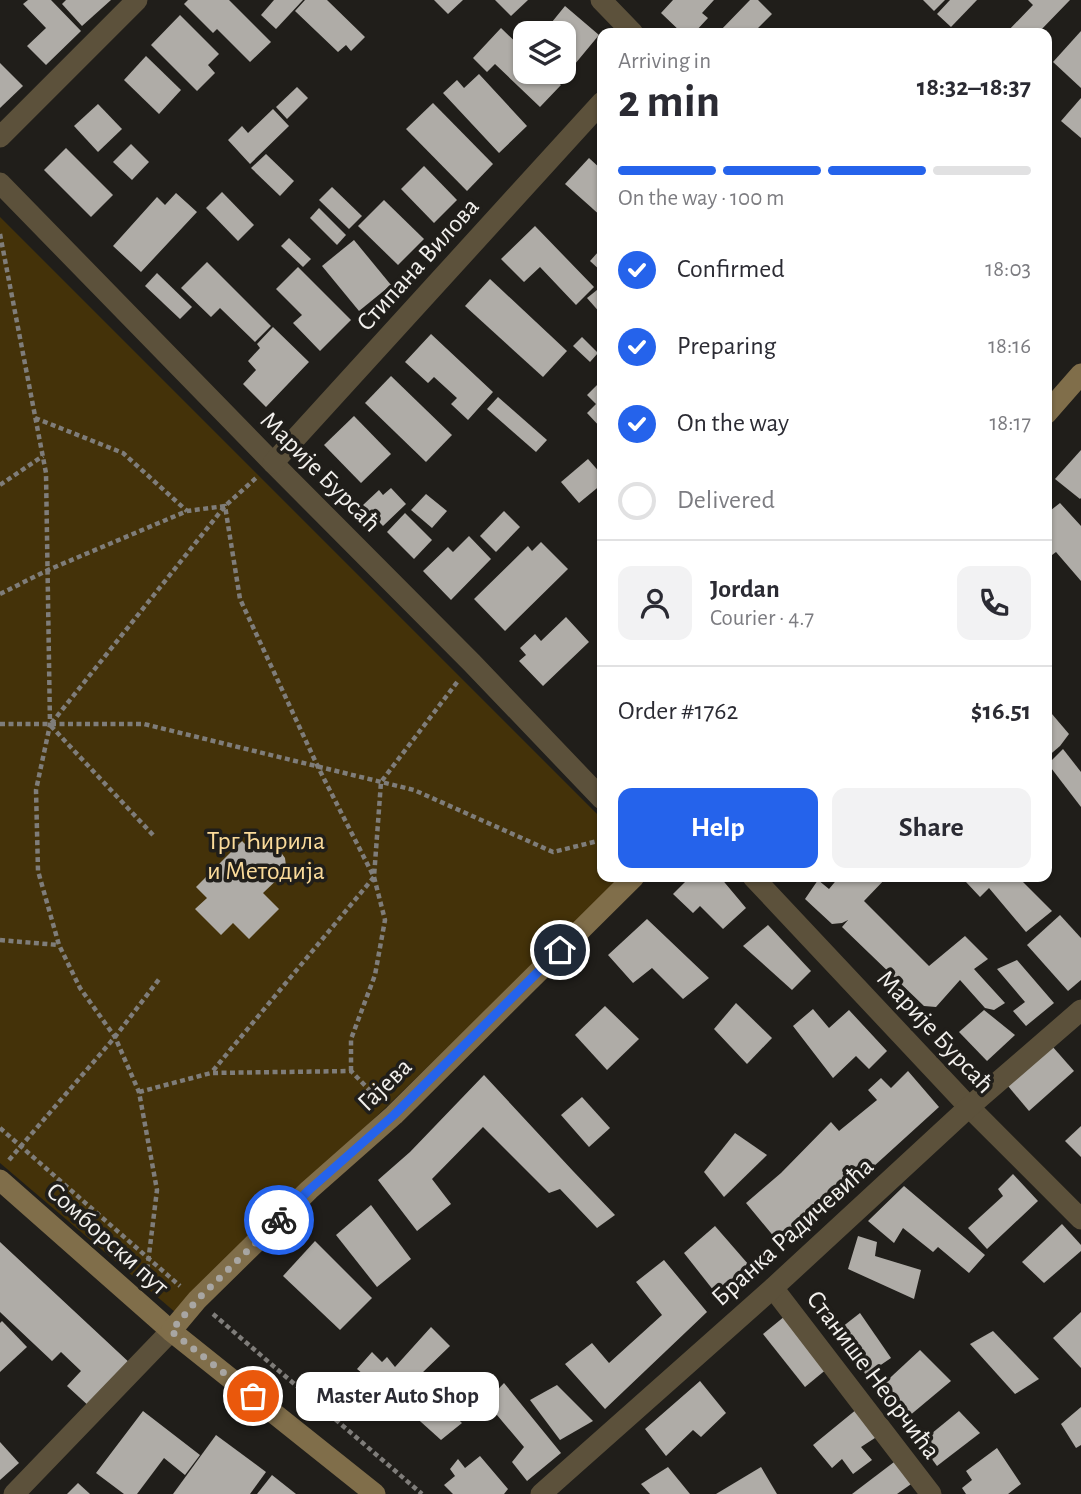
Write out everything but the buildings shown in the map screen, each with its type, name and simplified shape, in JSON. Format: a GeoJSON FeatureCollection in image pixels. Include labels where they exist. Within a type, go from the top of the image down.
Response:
{"type":"FeatureCollection","features":[{"type":"Feature","properties":{"kind":"street"},"geometry":{"type":"LineString","coordinates":[[0,137],[137,0]]}},
{"type":"Feature","properties":{"kind":"street"},"geometry":{"type":"LineString","coordinates":[[601,0],[628,28]]}},
{"type":"Feature","properties":{"kind":"street","name":"Стипана Вилова"},"geometry":{"type":"LineString","coordinates":[[272,463],[597,107]]}},
{"type":"Feature","properties":{"kind":"street","name":"Марије Бурсаћ"},"geometry":{"type":"LineString","coordinates":[[0,183],[597,794]]}},
{"type":"Feature","properties":{"kind":"street"},"geometry":{"type":"LineString","coordinates":[[1052,407],[1081,374]]}},
{"type":"Feature","properties":{"kind":"street","name":"Гајева"},"geometry":{"type":"LineString","coordinates":[[171,1331],[197,1300],[299,1200],[394,1115],[629,882]]}},
{"type":"Feature","properties":{"kind":"street","name":"Марије Бурсаћ"},"geometry":{"type":"LineString","coordinates":[[758,882],[969,1107],[1081,1219]]}},
{"type":"Feature","properties":{"kind":"street","name":"Бранка Радичевића"},"geometry":{"type":"LineString","coordinates":[[541,1494],[773,1288],[969,1107],[1081,1010]]}},
{"type":"Feature","properties":{"kind":"street","name":"Сомборски пут"},"geometry":{"type":"LineString","coordinates":[[4,1182],[171,1331],[375,1494]]}},
{"type":"Feature","properties":{"kind":"street","name":"Станише Неорчића"},"geometry":{"type":"LineString","coordinates":[[773,1288],[931,1494]]}},
{"type":"Feature","properties":{"kind":"street"},"geometry":{"type":"LineString","coordinates":[[14,1494],[171,1331]]}},
{"type":"Feature","properties":{"kind":"path"},"geometry":{"type":"LineString","coordinates":[[0,234],[46,473],[50,725],[36,790],[38,871],[58,945],[80,988],[115,1037],[139,1092],[157,1190],[143,1307]]}},
{"type":"Feature","properties":{"kind":"path"},"geometry":{"type":"LineString","coordinates":[[35,418],[123,453],[187,511]]}},
{"type":"Feature","properties":{"kind":"path"},"geometry":{"type":"LineString","coordinates":[[0,485],[43,456]]}},
{"type":"Feature","properties":{"kind":"path"},"geometry":{"type":"LineString","coordinates":[[50,725],[225,506],[272,463]]}},
{"type":"Feature","properties":{"kind":"path"},"geometry":{"type":"LineString","coordinates":[[0,594],[48,570],[187,511],[225,506]]}},
{"type":"Feature","properties":{"kind":"path"},"geometry":{"type":"LineString","coordinates":[[225,506],[240,599],[318,766],[374,877],[385,920],[375,975],[351,1040],[351,1071],[394,1115]]}},
{"type":"Feature","properties":{"kind":"path"},"geometry":{"type":"LineString","coordinates":[[211,1073],[374,877],[381,782],[472,663]]}},
{"type":"Feature","properties":{"kind":"path"},"geometry":{"type":"LineString","coordinates":[[0,724],[144,724],[414,790],[553,852],[597,841]]}},
{"type":"Feature","properties":{"kind":"path"},"geometry":{"type":"LineString","coordinates":[[50,725],[153,835]]}},
{"type":"Feature","properties":{"kind":"path"},"geometry":{"type":"LineString","coordinates":[[0,940],[58,945]]}},
{"type":"Feature","properties":{"kind":"path"},"geometry":{"type":"LineString","coordinates":[[4,1182],[160,978]]}},
{"type":"Feature","properties":{"kind":"path"},"geometry":{"type":"LineString","coordinates":[[139,1092],[211,1073],[351,1071]]}},
{"type":"Feature","properties":{"kind":"green space","name":"Трг Ћирила и Методија"},"geometry":{"type":"Polygon","coordinates":[[[0,217],[597,814],[597,882],[618,882],[175,1312],[0,1163],[0,217]]]}},
{"type":"Feature","properties":{"kind":"way so far"},"geometry":{"type":"LineString","coordinates":[[253,1396],[171,1331],[197,1300],[279,1220]]}},
{"type":"Feature","properties":{"kind":"place","name":"Master Auto Shop"},"geometry":{"type":"Point","coordinates":[253,1396]}},
{"type":"Feature","properties":{"kind":"route"},"geometry":{"type":"LineString","coordinates":[[279,1220],[394,1115],[560,950]]}}]}
